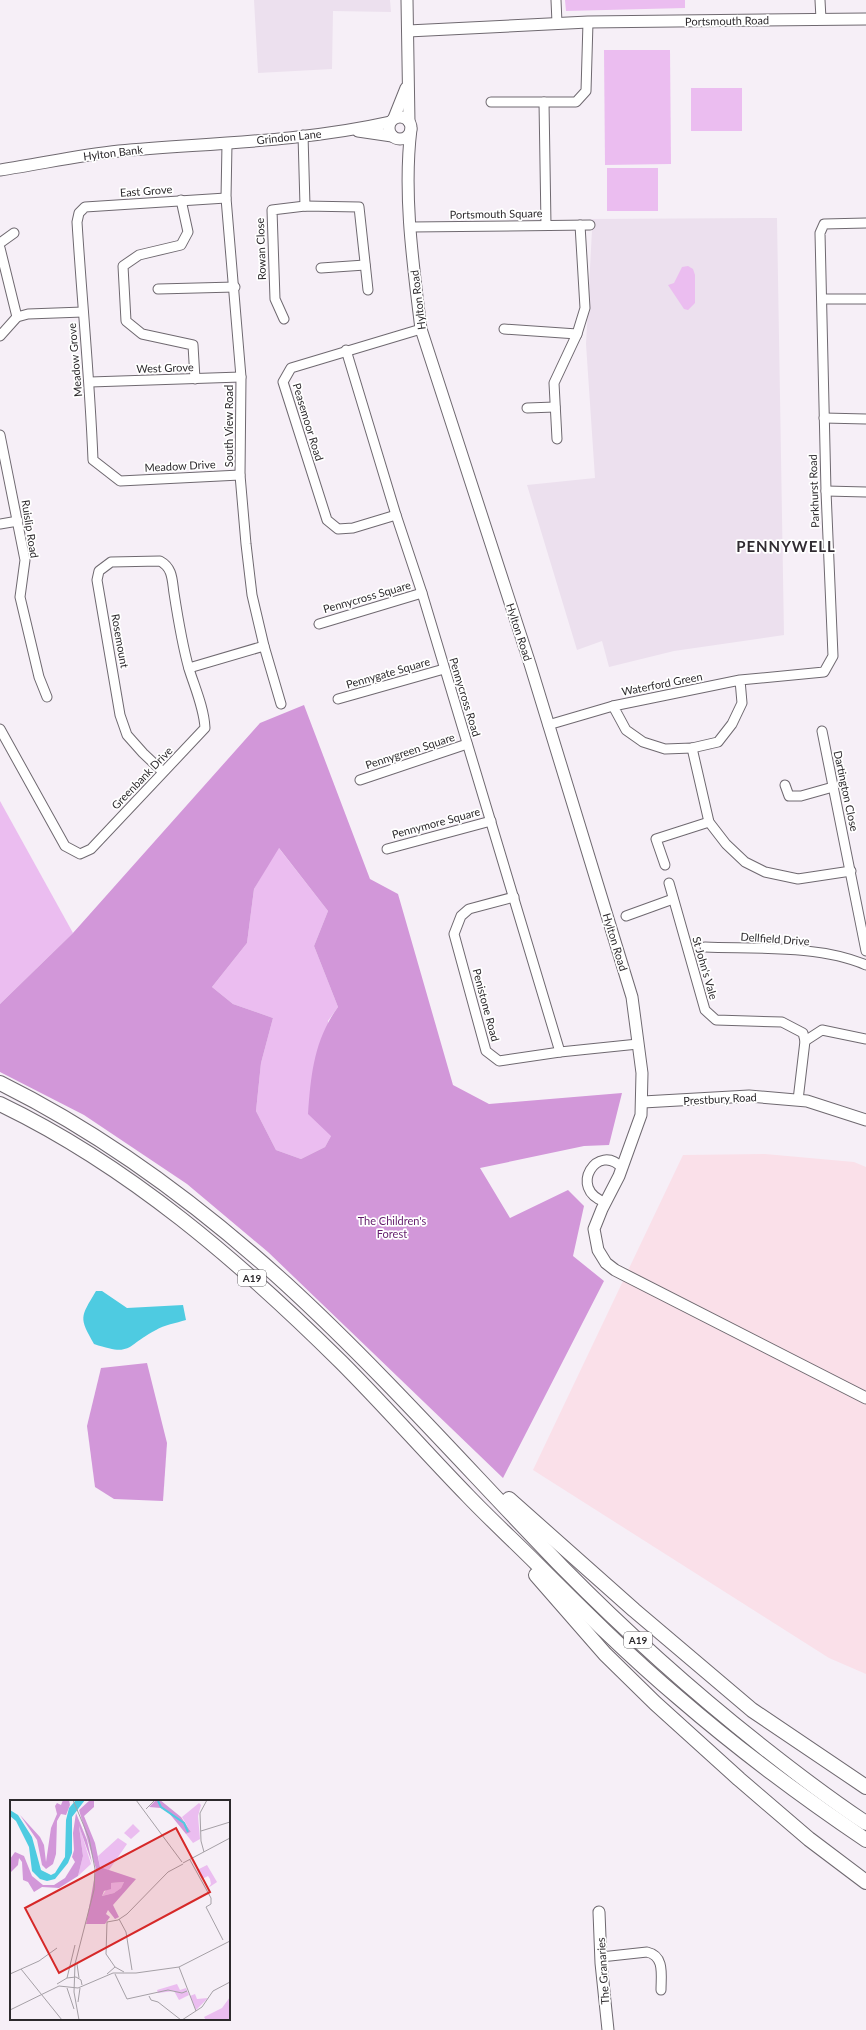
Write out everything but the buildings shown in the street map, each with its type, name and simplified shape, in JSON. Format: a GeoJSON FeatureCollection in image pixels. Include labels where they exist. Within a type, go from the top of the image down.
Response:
{"type":"FeatureCollection","features":[{"type":"Feature","properties":{"kind":"highway","name":"A19"},"geometry":{"type":"LineString","coordinates":[[0,1083],[68,1120],[113,1148],[195,1206],[285,1283],[357,1352],[565,1569],[675,1674],[794,1771],[866,1823]]}},
{"type":"Feature","properties":{"kind":"highway","name":"A19"},"geometry":{"type":"LineString","coordinates":[[0,1104],[62,1137],[104,1163],[177,1216],[230,1259],[275,1298],[343,1364],[468,1497],[603,1630],[677,1697],[771,1773],[808,1801],[866,1840]]}},
{"type":"Feature","properties":{"kind":"highway"},"geometry":{"type":"LineString","coordinates":[[434,1432],[634,1610],[752,1710],[866,1787]]}},
{"type":"Feature","properties":{"kind":"highway"},"geometry":{"type":"LineString","coordinates":[[468,1497],[610,1660],[739,1779],[809,1839],[866,1882]]}},
{"type":"Feature","properties":{"kind":"street","name":"Hylton Road"},"geometry":{"type":"LineString","coordinates":[[407,0],[410,125],[407,161],[411,227],[421,329],[527,656],[632,997],[643,1102],[641,1115],[622,1168],[605,1202],[594,1229],[598,1250],[606,1263],[615,1270],[866,1398]]}},
{"type":"Feature","properties":{"kind":"street"},"geometry":{"type":"LineString","coordinates":[[556,0],[557,24]]}},
{"type":"Feature","properties":{"kind":"street"},"geometry":{"type":"LineString","coordinates":[[820,0],[821,19]]}},
{"type":"Feature","properties":{"kind":"street","name":"Portsmouth Road"},"geometry":{"type":"LineString","coordinates":[[408,31],[588,22],[866,19]]}},
{"type":"Feature","properties":{"kind":"street"},"geometry":{"type":"LineString","coordinates":[[491,102],[576,102],[586,91],[588,22]]}},
{"type":"Feature","properties":{"kind":"street","name":"Hylton Road"},"geometry":{"type":"LineString","coordinates":[[392,120],[408,84]]}},
{"type":"Feature","properties":{"kind":"street"},"geometry":{"type":"LineString","coordinates":[[544,102],[546,225]]}},
{"type":"Feature","properties":{"kind":"street"},"geometry":{"type":"LineString","coordinates":[[403,117],[410,125],[408,136],[404,138],[394,137],[389,131],[392,120],[403,117]]}},
{"type":"Feature","properties":{"kind":"street","name":"Grindon Lane"},"geometry":{"type":"LineString","coordinates":[[227,144],[352,130],[392,120]]}},
{"type":"Feature","properties":{"kind":"street","name":"Grindon Lane"},"geometry":{"type":"LineString","coordinates":[[352,130],[394,137]]}},
{"type":"Feature","properties":{"kind":"street"},"geometry":{"type":"LineString","coordinates":[[303,135],[305,206]]}},
{"type":"Feature","properties":{"kind":"street","name":"Hylton Road"},"geometry":{"type":"LineString","coordinates":[[394,137],[407,161]]}},
{"type":"Feature","properties":{"kind":"street","name":"Hylton Bank"},"geometry":{"type":"LineString","coordinates":[[0,170],[117,151],[227,144]]}},
{"type":"Feature","properties":{"kind":"street","name":"South View Road"},"geometry":{"type":"LineString","coordinates":[[227,144],[226,198],[235,287],[241,377],[240,475],[252,595],[280,704]]}},
{"type":"Feature","properties":{"kind":"street","name":"East Grove"},"geometry":{"type":"LineString","coordinates":[[77,222],[79,213],[85,207],[226,198]]}},
{"type":"Feature","properties":{"kind":"street"},"geometry":{"type":"LineString","coordinates":[[181,200],[188,232],[181,244],[139,255],[123,266],[126,321],[142,334],[193,345],[196,379]]}},
{"type":"Feature","properties":{"kind":"street","name":"Rowan Close"},"geometry":{"type":"LineString","coordinates":[[284,319],[275,299],[272,210],[305,206],[358,207],[368,290]]}},
{"type":"Feature","properties":{"kind":"street","name":"Meadow Grove"},"geometry":{"type":"LineString","coordinates":[[77,222],[83,312],[90,382],[93,460],[120,481]]}},
{"type":"Feature","properties":{"kind":"street","name":"Parkhurst Road"},"geometry":{"type":"LineString","coordinates":[[740,680],[824,672],[832,656],[826,491],[820,233],[824,224],[866,223]]}},
{"type":"Feature","properties":{"kind":"street"},"geometry":{"type":"LineString","coordinates":[[556,439],[554,383],[577,334],[584,308],[580,225]]}},
{"type":"Feature","properties":{"kind":"street","name":"Portsmouth Square"},"geometry":{"type":"LineString","coordinates":[[411,227],[590,225]]}},
{"type":"Feature","properties":{"kind":"street"},"geometry":{"type":"LineString","coordinates":[[0,243],[14,233]]}},
{"type":"Feature","properties":{"kind":"street"},"geometry":{"type":"LineString","coordinates":[[0,248],[17,317]]}},
{"type":"Feature","properties":{"kind":"street"},"geometry":{"type":"LineString","coordinates":[[321,268],[365,265]]}},
{"type":"Feature","properties":{"kind":"street"},"geometry":{"type":"LineString","coordinates":[[158,289],[235,287]]}},
{"type":"Feature","properties":{"kind":"street"},"geometry":{"type":"LineString","coordinates":[[822,299],[866,299]]}},
{"type":"Feature","properties":{"kind":"street"},"geometry":{"type":"LineString","coordinates":[[0,336],[17,317],[28,314],[83,312]]}},
{"type":"Feature","properties":{"kind":"street","name":"Peasemoor Road"},"geometry":{"type":"LineString","coordinates":[[396,515],[352,528],[338,528],[327,520],[283,382],[291,368],[346,350],[421,329]]}},
{"type":"Feature","properties":{"kind":"street"},"geometry":{"type":"LineString","coordinates":[[504,329],[577,334]]}},
{"type":"Feature","properties":{"kind":"street","name":"Pennycross Road"},"geometry":{"type":"LineString","coordinates":[[346,350],[396,515],[422,593],[560,1052]]}},
{"type":"Feature","properties":{"kind":"street","name":"West Grove"},"geometry":{"type":"LineString","coordinates":[[90,382],[241,377]]}},
{"type":"Feature","properties":{"kind":"street"},"geometry":{"type":"LineString","coordinates":[[527,408],[555,407]]}},
{"type":"Feature","properties":{"kind":"street"},"geometry":{"type":"LineString","coordinates":[[824,418],[866,419]]}},
{"type":"Feature","properties":{"kind":"street","name":"Ruislip Road"},"geometry":{"type":"LineString","coordinates":[[0,435],[25,560],[20,596],[39,677],[47,697]]}},
{"type":"Feature","properties":{"kind":"street","name":"Meadow Drive"},"geometry":{"type":"LineString","coordinates":[[120,481],[240,475]]}},
{"type":"Feature","properties":{"kind":"street"},"geometry":{"type":"LineString","coordinates":[[826,491],[866,492]]}},
{"type":"Feature","properties":{"kind":"street"},"geometry":{"type":"LineString","coordinates":[[0,524],[18,520]]}},
{"type":"Feature","properties":{"kind":"street","name":"Rosemount"},"geometry":{"type":"LineString","coordinates":[[163,772],[143,754],[127,735],[120,715],[97,580],[99,571],[111,562],[153,560],[167,565]]}},
{"type":"Feature","properties":{"kind":"street","name":"Greenbank Drive"},"geometry":{"type":"LineString","coordinates":[[0,729],[59,836],[70,850],[80,854],[91,849],[205,728],[205,718],[189,668],[178,621],[172,574],[167,565]]}},
{"type":"Feature","properties":{"kind":"street","name":"Pennycross Square"},"geometry":{"type":"LineString","coordinates":[[319,624],[422,593]]}},
{"type":"Feature","properties":{"kind":"street"},"geometry":{"type":"LineString","coordinates":[[189,668],[264,646]]}},
{"type":"Feature","properties":{"kind":"street","name":"Pennygate Square"},"geometry":{"type":"LineString","coordinates":[[338,699],[444,669]]}},
{"type":"Feature","properties":{"kind":"street","name":"Waterford Green"},"geometry":{"type":"LineString","coordinates":[[740,680],[742,703],[732,724],[718,742],[692,748],[665,749],[643,742],[626,730],[613,706],[740,680]]}},
{"type":"Feature","properties":{"kind":"street"},"geometry":{"type":"LineString","coordinates":[[548,725],[613,706]]}},
{"type":"Feature","properties":{"kind":"street","name":"Dartington Close"},"geometry":{"type":"LineString","coordinates":[[822,731],[866,952],[862,963]]}},
{"type":"Feature","properties":{"kind":"street","name":"Pennygreen Square"},"geometry":{"type":"LineString","coordinates":[[360,780],[467,744]]}},
{"type":"Feature","properties":{"kind":"street"},"geometry":{"type":"LineString","coordinates":[[692,748],[710,822],[735,854],[745,862],[764,872],[798,879],[851,871]]}},
{"type":"Feature","properties":{"kind":"street"},"geometry":{"type":"LineString","coordinates":[[785,785],[789,796],[801,796],[833,787]]}},
{"type":"Feature","properties":{"kind":"street","name":"Pennymore Square"},"geometry":{"type":"LineString","coordinates":[[386,849],[491,821]]}},
{"type":"Feature","properties":{"kind":"street"},"geometry":{"type":"LineString","coordinates":[[665,865],[656,839],[710,822]]}},
{"type":"Feature","properties":{"kind":"street","name":"St John's Vale"},"geometry":{"type":"LineString","coordinates":[[669,883],[705,1010],[716,1020],[782,1022],[803,1034],[805,1041]]}},
{"type":"Feature","properties":{"kind":"street","name":"Penistone Road"},"geometry":{"type":"LineString","coordinates":[[514,897],[469,909],[461,916],[454,934],[486,1051],[499,1062],[560,1052],[638,1044]]}},
{"type":"Feature","properties":{"kind":"street"},"geometry":{"type":"LineString","coordinates":[[626,916],[673,899]]}},
{"type":"Feature","properties":{"kind":"street","name":"Dellfield Drive"},"geometry":{"type":"LineString","coordinates":[[705,947],[794,950],[852,959],[862,963]]}},
{"type":"Feature","properties":{"kind":"street"},"geometry":{"type":"LineString","coordinates":[[798,1100],[805,1041],[822,1030],[866,1039]]}},
{"type":"Feature","properties":{"kind":"street","name":"Prestbury Road"},"geometry":{"type":"LineString","coordinates":[[643,1102],[749,1096],[807,1101],[866,1120]]}},
{"type":"Feature","properties":{"kind":"street"},"geometry":{"type":"LineString","coordinates":[[605,1202],[593,1196],[589,1190],[587,1183],[590,1169],[595,1164],[609,1160],[616,1161],[622,1168]]}},
{"type":"Feature","properties":{"kind":"street","name":"The Granaries"},"geometry":{"type":"LineString","coordinates":[[599,1912],[601,1957],[608,2030]]}},
{"type":"Feature","properties":{"kind":"street"},"geometry":{"type":"LineString","coordinates":[[601,1957],[646,1952],[654,1954],[658,1958],[661,1965],[661,1990]]}},
{"type":"Feature","properties":{"kind":"shaded area"},"geometry":{"type":"Polygon","coordinates":[[[254,0],[390,0],[391,12],[333,11],[332,69],[258,73],[254,0]]]}},
{"type":"Feature","properties":{"kind":"shaded area"},"geometry":{"type":"Polygon","coordinates":[[[565,0],[685,0],[685,8],[566,11],[565,0]]]}},
{"type":"Feature","properties":{"kind":"shaded area"},"geometry":{"type":"Polygon","coordinates":[[[604,50],[670,50],[671,164],[605,165],[604,50]]]}},
{"type":"Feature","properties":{"kind":"shaded area"},"geometry":{"type":"Polygon","coordinates":[[[691,88],[742,88],[742,131],[691,131],[691,88]]]}},
{"type":"Feature","properties":{"kind":"shaded area"},"geometry":{"type":"Polygon","coordinates":[[[607,168],[658,168],[658,211],[607,211],[607,168]]]}},
{"type":"Feature","properties":{"kind":"shaded area"},"geometry":{"type":"Polygon","coordinates":[[[777,218],[784,635],[674,651],[609,667],[602,641],[577,650],[527,485],[595,478],[586,344],[592,230],[590,219],[777,218]]]}},
{"type":"Feature","properties":{"kind":"shaded area"},"geometry":{"type":"Polygon","coordinates":[[[688,266],[693,269],[695,275],[695,303],[688,310],[684,309],[668,285],[674,283],[682,267],[688,266]]]}},
{"type":"Feature","properties":{"kind":"shaded area"},"geometry":{"type":"Polygon","coordinates":[[[0,801],[73,933],[0,1004],[0,801]]]}},
{"type":"Feature","properties":{"kind":"shaded area"},"geometry":{"type":"Polygon","coordinates":[[[278,847],[328,911],[314,946],[338,1007],[328,1021],[331,1136],[325,1147],[301,1159],[276,1150],[256,1111],[261,1063],[273,1018],[233,1004],[212,987],[247,943],[254,889],[278,847]]]}},
{"type":"Feature","properties":{"kind":"shaded area"},"geometry":{"type":"Polygon","coordinates":[[[765,1154],[854,1162],[866,1167],[866,1674],[829,1658],[533,1470],[683,1155],[765,1154]]]}},
{"type":"Feature","properties":{"kind":"green space","name":"The Children's Forest"},"geometry":{"type":"Polygon","coordinates":[[[304,705],[370,879],[398,894],[453,1085],[489,1104],[622,1093],[609,1145],[584,1146],[480,1168],[510,1218],[568,1190],[584,1206],[573,1256],[604,1281],[503,1478],[268,1252],[187,1184],[84,1115],[0,1072],[0,1004],[73,933],[260,723],[304,705]],[[279,848],[254,889],[247,943],[212,987],[233,1004],[273,1018],[261,1063],[256,1111],[276,1150],[301,1159],[325,1147],[331,1136],[308,1114],[312,1071],[315,1058],[324,1032],[338,1007],[314,946],[328,911],[279,848]]]}},
{"type":"Feature","properties":{"kind":"green space"},"geometry":{"type":"Polygon","coordinates":[[[147,1363],[167,1443],[163,1501],[114,1499],[95,1487],[87,1426],[101,1368],[147,1363]]]}},
{"type":"Feature","properties":{"kind":"water"},"geometry":{"type":"Polygon","coordinates":[[[96,1291],[102,1291],[127,1308],[183,1305],[186,1320],[159,1328],[123,1350],[116,1350],[94,1344],[83,1318],[84,1313],[96,1291]]]}},
{"type":"Feature","properties":{"kind":"district","name":"PENNYWELL"},"geometry":{"type":"Point","coordinates":[786,547]}}]}
